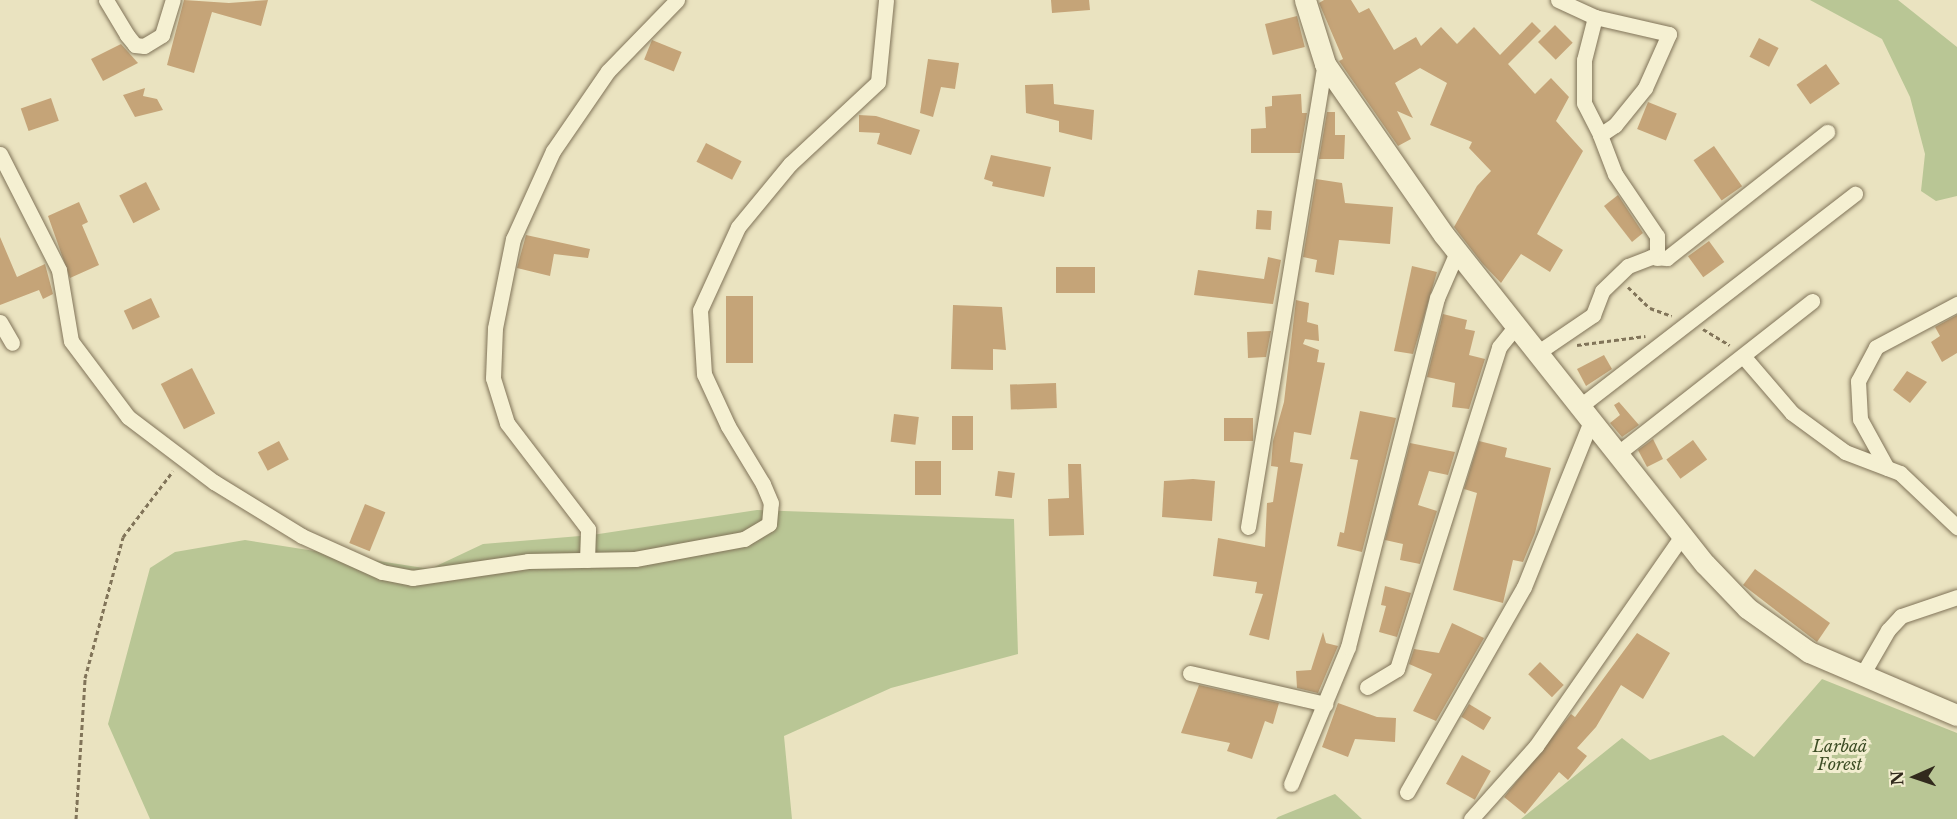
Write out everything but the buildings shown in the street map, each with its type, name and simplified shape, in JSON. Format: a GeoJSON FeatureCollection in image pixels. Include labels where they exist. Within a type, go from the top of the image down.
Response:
{"type":"FeatureCollection","features":[{"type":"Feature","properties":{"kind":"street"},"geometry":{"type":"LineString","coordinates":[[106,0],[131,40],[144,46],[162,35],[173,0]]}},
{"type":"Feature","properties":{"kind":"street"},"geometry":{"type":"LineString","coordinates":[[587,560],[588,529],[507,423],[493,378],[495,328],[513,239],[553,151],[609,71],[677,0]]}},
{"type":"Feature","properties":{"kind":"street"},"geometry":{"type":"LineString","coordinates":[[0,154],[59,270],[71,341],[128,417],[302,536],[382,572],[428,579],[528,561],[635,559],[744,539],[769,524],[771,503],[763,484],[728,426],[704,374],[700,310],[738,227],[790,164],[878,82],[886,0]]}},
{"type":"Feature","properties":{"kind":"street"},"geometry":{"type":"LineString","coordinates":[[1305,0],[1325,64],[1457,252],[1682,536],[1747,608],[1809,652],[1957,715]]}},
{"type":"Feature","properties":{"kind":"street"},"geometry":{"type":"LineString","coordinates":[[1558,0],[1595,17],[1669,34],[1645,88],[1615,125],[1600,135]]}},
{"type":"Feature","properties":{"kind":"street"},"geometry":{"type":"LineString","coordinates":[[1595,17],[1584,60],[1584,103],[1600,135],[1615,174],[1657,236],[1657,258]]}},
{"type":"Feature","properties":{"kind":"street"},"geometry":{"type":"LineString","coordinates":[[1248,527],[1325,64]]}},
{"type":"Feature","properties":{"kind":"street"},"geometry":{"type":"LineString","coordinates":[[1537,353],[1593,315],[1602,291],[1628,266],[1657,258],[1667,258],[1827,132]]}},
{"type":"Feature","properties":{"kind":"street"},"geometry":{"type":"LineString","coordinates":[[1407,792],[1524,587],[1585,414],[1665,340],[1855,194]]}},
{"type":"Feature","properties":{"kind":"street"},"geometry":{"type":"LineString","coordinates":[[1291,784],[1348,647],[1437,298],[1457,252]]}},
{"type":"Feature","properties":{"kind":"street"},"geometry":{"type":"LineString","coordinates":[[1617,454],[1812,301]]}},
{"type":"Feature","properties":{"kind":"street"},"geometry":{"type":"LineString","coordinates":[[1887,468],[1860,419],[1858,381],[1876,347],[1957,304]]}},
{"type":"Feature","properties":{"kind":"street"},"geometry":{"type":"LineString","coordinates":[[0,322],[12,343]]}},
{"type":"Feature","properties":{"kind":"street"},"geometry":{"type":"LineString","coordinates":[[1367,687],[1397,669],[1499,347],[1516,326]]}},
{"type":"Feature","properties":{"kind":"street"},"geometry":{"type":"LineString","coordinates":[[1743,356],[1792,413],[1845,452],[1899,473],[1957,527]]}},
{"type":"Feature","properties":{"kind":"street"},"geometry":{"type":"LineString","coordinates":[[1471,819],[1536,746],[1682,536]]}},
{"type":"Feature","properties":{"kind":"street"},"geometry":{"type":"LineString","coordinates":[[1862,675],[1887,630],[1901,616],[1957,597]]}},
{"type":"Feature","properties":{"kind":"street"},"geometry":{"type":"LineString","coordinates":[[1190,673],[1325,704]]}},
{"type":"Feature","properties":{"kind":"path"},"geometry":{"type":"LineString","coordinates":[[1571,347],[1638,334],[1665,340]]}},
{"type":"Feature","properties":{"kind":"path"},"geometry":{"type":"LineString","coordinates":[[76,819],[85,678],[123,537],[184,457]]}},
{"type":"Feature","properties":{"kind":"green space"},"geometry":{"type":"Polygon","coordinates":[[[1810,0],[1898,0],[1957,47],[1957,196],[1936,201],[1921,191],[1925,154],[1910,97],[1882,39],[1810,0]]]}},
{"type":"Feature","properties":{"kind":"green space"},"geometry":{"type":"Polygon","coordinates":[[[757,510],[1014,519],[1018,654],[891,688],[784,736],[792,819],[150,819],[108,724],[150,568],[175,552],[245,540],[430,569],[483,544],[592,535],[757,510]]]}},
{"type":"Feature","properties":{"kind":"green space","name":"Larbaâ Forest"},"geometry":{"type":"Polygon","coordinates":[[[1822,679],[1957,733],[1957,819],[1521,819],[1622,738],[1650,760],[1723,735],[1754,757],[1822,679]]]}},
{"type":"Feature","properties":{"kind":"green space"},"geometry":{"type":"Polygon","coordinates":[[[1335,794],[1362,819],[1276,819],[1278,817],[1335,794]]]}}]}
